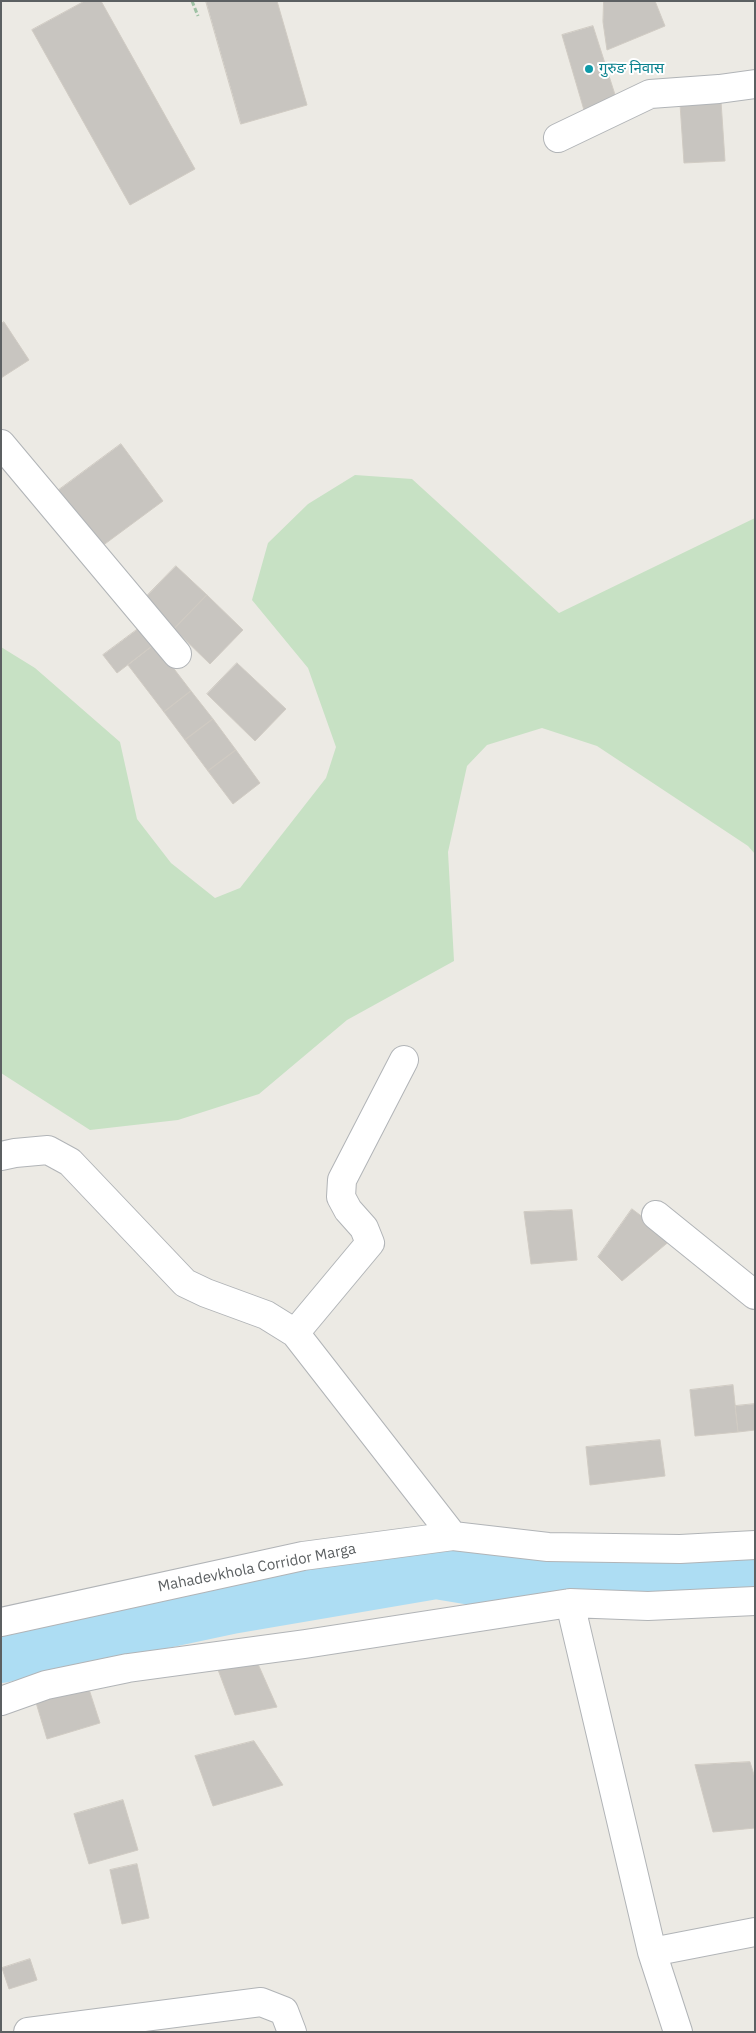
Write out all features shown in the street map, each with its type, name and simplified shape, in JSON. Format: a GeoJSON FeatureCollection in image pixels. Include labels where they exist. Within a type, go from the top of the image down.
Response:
{"type":"FeatureCollection","features":[{"type":"Feature","properties":{"kind":"street"},"geometry":{"type":"LineString","coordinates":[[558,138],[650,94],[719,89],[755,84]]}},
{"type":"Feature","properties":{"kind":"street"},"geometry":{"type":"LineString","coordinates":[[1,444],[177,654]]}},
{"type":"Feature","properties":{"kind":"street"},"geometry":{"type":"LineString","coordinates":[[294,1333],[370,1243],[364,1228],[348,1210],[341,1197],[342,1180],[404,1060]]}},
{"type":"Feature","properties":{"kind":"street"},"geometry":{"type":"LineString","coordinates":[[1,1156],[48,1150],[70,1162],[185,1283],[206,1293],[266,1315],[294,1333],[453,1536]]}},
{"type":"Feature","properties":{"kind":"street"},"geometry":{"type":"LineString","coordinates":[[656,1215],[755,1295]]}},
{"type":"Feature","properties":{"kind":"street","name":"Mahadevkhola Corridor Marga"},"geometry":{"type":"LineString","coordinates":[[1,1622],[303,1556],[453,1536],[548,1547],[680,1549],[755,1545]]}},
{"type":"Feature","properties":{"kind":"street"},"geometry":{"type":"LineString","coordinates":[[1,1701],[46,1685],[128,1668],[305,1644],[570,1603],[648,1606],[755,1601]]}},
{"type":"Feature","properties":{"kind":"street"},"geometry":{"type":"LineString","coordinates":[[570,1603],[652,1952],[678,2032]]}},
{"type":"Feature","properties":{"kind":"street"},"geometry":{"type":"LineString","coordinates":[[652,1952],[755,1932]]}},
{"type":"Feature","properties":{"kind":"street"},"geometry":{"type":"LineString","coordinates":[[28,2032],[261,2002],[284,2011],[292,2032]]}},
{"type":"Feature","properties":{"kind":"path"},"geometry":{"type":"LineString","coordinates":[[192,1],[198,16]]}},
{"type":"Feature","properties":{"kind":"green space"},"geometry":{"type":"Polygon","coordinates":[[[355,475],[412,479],[559,613],[755,518],[755,854],[748,846],[597,746],[542,728],[487,745],[467,766],[448,852],[454,961],[347,1020],[259,1094],[178,1120],[90,1130],[1,1073],[1,647],[35,668],[120,742],[137,819],[171,863],[215,898],[240,888],[326,778],[336,747],[308,668],[252,600],[268,543],[308,504],[355,475]]]}},
{"type":"Feature","properties":{"kind":"building"},"geometry":{"type":"Polygon","coordinates":[[[85,1],[101,1],[195,169],[130,205],[32,30],[85,1]]]}},
{"type":"Feature","properties":{"kind":"building"},"geometry":{"type":"Polygon","coordinates":[[[206,1],[277,1],[307,105],[241,124],[206,1]]]}},
{"type":"Feature","properties":{"kind":"building"},"geometry":{"type":"Polygon","coordinates":[[[604,1],[655,1],[665,26],[607,50],[603,22],[604,1]]]}},
{"type":"Feature","properties":{"kind":"building","name":"गुरुङ निवास"},"geometry":{"type":"Polygon","coordinates":[[[593,26],[618,104],[586,117],[562,35],[593,26]]]}},
{"type":"Feature","properties":{"kind":"building"},"geometry":{"type":"Polygon","coordinates":[[[721,101],[725,161],[684,163],[680,104],[721,101]]]}},
{"type":"Feature","properties":{"kind":"building"},"geometry":{"type":"Polygon","coordinates":[[[4,322],[29,360],[1,378],[1,324],[4,322]]]}},
{"type":"Feature","properties":{"kind":"building"},"geometry":{"type":"Polygon","coordinates":[[[121,444],[163,501],[94,552],[52,495],[121,444]]]}},
{"type":"Feature","properties":{"kind":"building"},"geometry":{"type":"Polygon","coordinates":[[[176,566],[207,595],[174,629],[143,600],[176,566]]]}},
{"type":"Feature","properties":{"kind":"building"},"geometry":{"type":"Polygon","coordinates":[[[207,595],[243,630],[210,664],[174,629],[207,595]]]}},
{"type":"Feature","properties":{"kind":"building"},"geometry":{"type":"Polygon","coordinates":[[[142,626],[155,644],[117,673],[103,655],[142,626]]]}},
{"type":"Feature","properties":{"kind":"building"},"geometry":{"type":"Polygon","coordinates":[[[155,644],[191,691],[164,712],[128,665],[155,644]]]}},
{"type":"Feature","properties":{"kind":"building"},"geometry":{"type":"Polygon","coordinates":[[[237,663],[286,709],[255,741],[207,694],[237,663]]]}},
{"type":"Feature","properties":{"kind":"building"},"geometry":{"type":"Polygon","coordinates":[[[191,691],[213,719],[185,740],[164,712],[191,691]]]}},
{"type":"Feature","properties":{"kind":"building"},"geometry":{"type":"Polygon","coordinates":[[[213,719],[236,750],[208,771],[185,740],[213,719]]]}},
{"type":"Feature","properties":{"kind":"building"},"geometry":{"type":"Polygon","coordinates":[[[236,750],[260,783],[233,804],[208,771],[236,750]]]}},
{"type":"Feature","properties":{"kind":"building"},"geometry":{"type":"Polygon","coordinates":[[[632,1209],[672,1239],[622,1281],[598,1257],[632,1209]]]}},
{"type":"Feature","properties":{"kind":"building"},"geometry":{"type":"Polygon","coordinates":[[[572,1210],[577,1260],[531,1264],[524,1212],[572,1210]]]}},
{"type":"Feature","properties":{"kind":"building"},"geometry":{"type":"Polygon","coordinates":[[[733,1385],[738,1432],[695,1436],[690,1390],[733,1385]]]}},
{"type":"Feature","properties":{"kind":"building"},"geometry":{"type":"Polygon","coordinates":[[[755,1404],[755,1430],[738,1432],[735,1406],[755,1404]]]}},
{"type":"Feature","properties":{"kind":"building"},"geometry":{"type":"Polygon","coordinates":[[[660,1440],[665,1476],[590,1485],[586,1447],[660,1440]]]}},
{"type":"Feature","properties":{"kind":"building"},"geometry":{"type":"Polygon","coordinates":[[[258,1664],[277,1707],[235,1715],[217,1667],[258,1664]]]}},
{"type":"Feature","properties":{"kind":"building"},"geometry":{"type":"Polygon","coordinates":[[[86,1680],[100,1723],[47,1739],[34,1696],[86,1680]]]}},
{"type":"Feature","properties":{"kind":"building"},"geometry":{"type":"Polygon","coordinates":[[[254,1741],[283,1785],[213,1806],[195,1756],[254,1741]]]}},
{"type":"Feature","properties":{"kind":"building"},"geometry":{"type":"Polygon","coordinates":[[[750,1762],[755,1778],[755,1828],[713,1832],[695,1765],[750,1762]]]}},
{"type":"Feature","properties":{"kind":"building"},"geometry":{"type":"Polygon","coordinates":[[[123,1800],[138,1850],[89,1864],[74,1814],[123,1800]]]}},
{"type":"Feature","properties":{"kind":"building"},"geometry":{"type":"Polygon","coordinates":[[[137,1864],[149,1918],[122,1924],[110,1870],[137,1864]]]}},
{"type":"Feature","properties":{"kind":"building"},"geometry":{"type":"Polygon","coordinates":[[[30,1959],[37,1980],[9,1989],[2,1968],[30,1959]]]}},
{"type":"Feature","properties":{"kind":"waterway"},"geometry":{"type":"LineString","coordinates":[[1,1652],[231,1603],[436,1568],[508,1580],[651,1578],[755,1573]]}},
{"type":"Feature","properties":{"kind":"place","name":"गुरुङ निवास"},"geometry":{"type":"Point","coordinates":[589,69]}}]}
